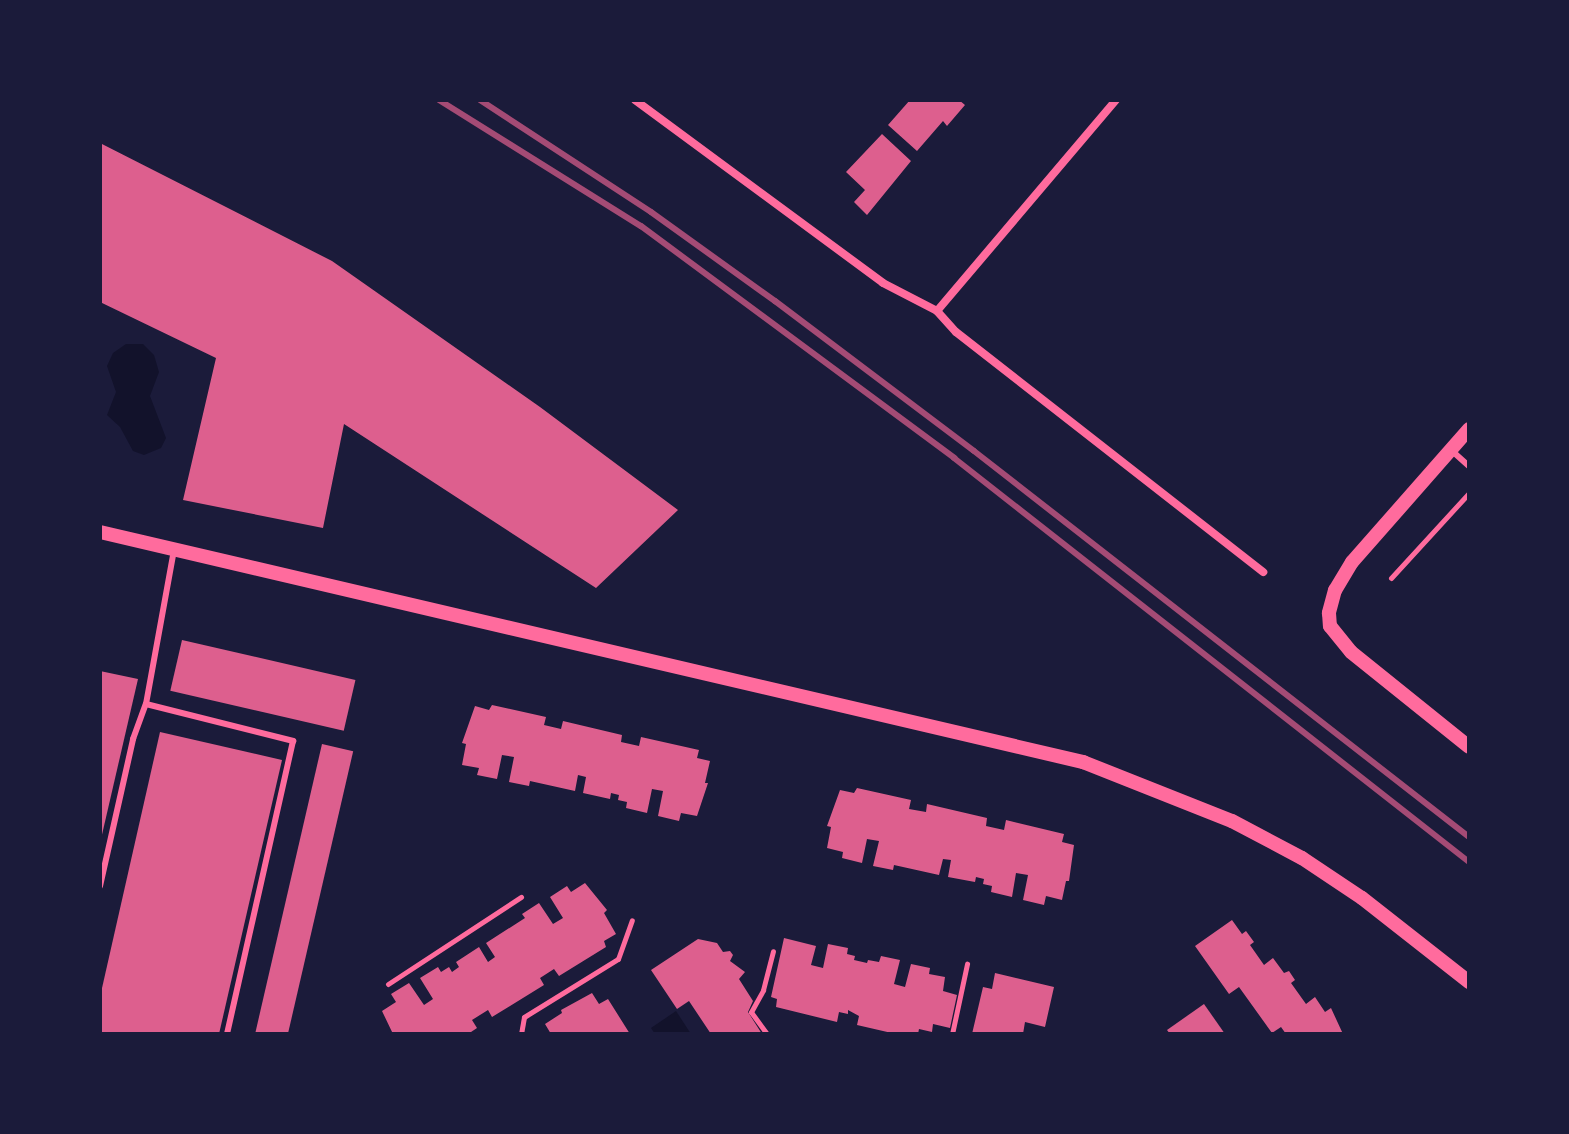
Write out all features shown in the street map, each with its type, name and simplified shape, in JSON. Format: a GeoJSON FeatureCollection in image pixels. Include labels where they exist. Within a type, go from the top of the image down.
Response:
{"type":"FeatureCollection","features":[{"type":"Feature","properties":{"kind":"street"},"geometry":{"type":"LineString","coordinates":[[635,100],[883,283],[937,311],[956,332],[1263,572]]}},
{"type":"Feature","properties":{"kind":"street"},"geometry":{"type":"LineString","coordinates":[[937,311],[1116,100]]}},
{"type":"Feature","properties":{"kind":"street"},"geometry":{"type":"LineString","coordinates":[[1469,429],[1352,562],[1331,602],[1330,626],[1351,652],[1469,747]]}},
{"type":"Feature","properties":{"kind":"street"},"geometry":{"type":"LineString","coordinates":[[100,532],[1083,762],[1232,821],[1302,858],[1362,898],[1469,982]]}},
{"type":"Feature","properties":{"kind":"lane"},"geometry":{"type":"LineString","coordinates":[[1451,450],[1469,466]]}},
{"type":"Feature","properties":{"kind":"lane"},"geometry":{"type":"LineString","coordinates":[[100,886],[133,739],[146,704],[174,550]]}},
{"type":"Feature","properties":{"kind":"lane"},"geometry":{"type":"LineString","coordinates":[[146,704],[293,741],[227,1034]]}},
{"type":"Feature","properties":{"kind":"path"},"geometry":{"type":"LineString","coordinates":[[1391,578],[1469,493]]}},
{"type":"Feature","properties":{"kind":"path"},"geometry":{"type":"LineString","coordinates":[[388,984],[521,897]]}},
{"type":"Feature","properties":{"kind":"path"},"geometry":{"type":"LineString","coordinates":[[521,1034],[524,1017],[618,959],[632,920]]}},
{"type":"Feature","properties":{"kind":"path"},"geometry":{"type":"LineString","coordinates":[[767,1034],[751,1012],[763,990],[773,951]]}},
{"type":"Feature","properties":{"kind":"path"},"geometry":{"type":"LineString","coordinates":[[952,1034],[967,964]]}},
{"type":"Feature","properties":{"kind":"shaded area"},"geometry":{"type":"Polygon","coordinates":[[[126,344],[143,344],[154,355],[159,372],[150,396],[166,438],[161,448],[144,455],[133,451],[120,427],[107,415],[116,392],[107,366],[113,353],[126,344]]]}},
{"type":"Feature","properties":{"kind":"shaded area"},"geometry":{"type":"Polygon","coordinates":[[[676,1011],[691,1034],[655,1034],[651,1028],[676,1011]]]}},
{"type":"Feature","properties":{"kind":"building"},"geometry":{"type":"Polygon","coordinates":[[[910,100],[959,100],[965,105],[947,126],[943,121],[917,151],[888,125],[910,100]]]}},
{"type":"Feature","properties":{"kind":"building"},"geometry":{"type":"Polygon","coordinates":[[[882,134],[911,161],[867,215],[854,202],[865,190],[846,172],[882,134]]]}},
{"type":"Feature","properties":{"kind":"building"},"geometry":{"type":"Polygon","coordinates":[[[100,143],[332,261],[540,407],[678,510],[596,588],[344,424],[323,528],[183,500],[216,358],[100,302],[100,143]]]}},
{"type":"Feature","properties":{"kind":"building"},"geometry":{"type":"Polygon","coordinates":[[[182,640],[355,680],[344,731],[170,691],[182,640]]]}},
{"type":"Feature","properties":{"kind":"building"},"geometry":{"type":"Polygon","coordinates":[[[100,671],[138,679],[101,839],[100,839],[100,671]]]}},
{"type":"Feature","properties":{"kind":"building"},"geometry":{"type":"Polygon","coordinates":[[[492,705],[546,717],[544,725],[561,729],[563,721],[622,735],[621,742],[639,746],[641,737],[699,750],[697,758],[710,761],[705,783],[708,783],[697,816],[681,813],[679,821],[658,816],[663,791],[652,789],[647,813],[626,808],[627,802],[618,800],[619,795],[611,793],[610,799],[583,793],[586,777],[578,775],[575,791],[530,781],[529,786],[509,782],[514,757],[502,755],[497,779],[477,775],[479,768],[462,765],[466,744],[462,743],[475,706],[489,710],[492,705]]]}},
{"type":"Feature","properties":{"kind":"building"},"geometry":{"type":"Polygon","coordinates":[[[160,732],[282,760],[219,1034],[100,1034],[100,997],[160,732]]]}},
{"type":"Feature","properties":{"kind":"building"},"geometry":{"type":"Polygon","coordinates":[[[322,744],[353,751],[288,1034],[255,1033],[322,744]]]}},
{"type":"Feature","properties":{"kind":"building"},"geometry":{"type":"Polygon","coordinates":[[[857,788],[911,800],[909,809],[926,812],[927,804],[987,818],[986,826],[1004,830],[1006,820],[1064,834],[1062,842],[1074,845],[1069,881],[1066,881],[1062,900],[1046,896],[1044,905],[1023,900],[1028,875],[1016,873],[1012,897],[991,892],[992,886],[983,884],[984,879],[976,877],[975,882],[948,877],[951,860],[943,859],[939,875],[894,865],[893,870],[873,866],[879,841],[867,839],[862,863],[842,858],[843,852],[827,848],[831,827],[827,826],[840,790],[854,793],[857,788]]]}},
{"type":"Feature","properties":{"kind":"building"},"geometry":{"type":"Polygon","coordinates":[[[585,883],[607,910],[604,913],[616,934],[604,941],[606,947],[559,976],[554,969],[540,978],[544,985],[492,1017],[488,1010],[472,1020],[477,1028],[468,1034],[393,1034],[382,1011],[396,1002],[391,994],[409,983],[424,1005],[433,999],[420,978],[438,967],[441,972],[449,967],[452,972],[459,967],[456,962],[479,947],[488,962],[495,957],[486,943],[525,918],[522,914],[539,903],[553,924],[563,918],[550,897],[567,886],[571,892],[585,883]]]}},
{"type":"Feature","properties":{"kind":"building"},"geometry":{"type":"Polygon","coordinates":[[[1232,920],[1242,934],[1246,931],[1254,942],[1250,945],[1264,965],[1273,958],[1284,973],[1289,971],[1295,980],[1291,983],[1306,1004],[1315,997],[1325,1012],[1331,1008],[1343,1034],[1286,1034],[1281,1027],[1272,1033],[1239,987],[1229,994],[1195,946],[1232,920]]]}},
{"type":"Feature","properties":{"kind":"building"},"geometry":{"type":"Polygon","coordinates":[[[784,938],[816,946],[811,965],[823,968],[828,944],[848,948],[847,954],[855,956],[854,960],[867,963],[868,960],[879,962],[881,956],[900,960],[894,984],[905,987],[911,964],[930,968],[929,974],[945,977],[943,991],[957,995],[950,1028],[933,1024],[932,1032],[919,1029],[918,1034],[896,1034],[857,1025],[859,1016],[848,1010],[848,1014],[839,1012],[837,1022],[776,1007],[777,999],[771,997],[784,938]]]}},
{"type":"Feature","properties":{"kind":"building"},"geometry":{"type":"Polygon","coordinates":[[[698,939],[717,943],[723,952],[730,951],[733,955],[730,961],[745,972],[739,979],[753,1001],[748,1012],[762,1034],[711,1034],[689,1001],[677,1009],[651,970],[698,939]]]}},
{"type":"Feature","properties":{"kind":"building"},"geometry":{"type":"Polygon","coordinates":[[[995,973],[1054,987],[1045,1027],[1025,1022],[1023,1034],[972,1034],[983,987],[992,989],[995,973]]]}},
{"type":"Feature","properties":{"kind":"building"},"geometry":{"type":"Polygon","coordinates":[[[592,993],[599,1004],[608,999],[630,1034],[551,1034],[545,1024],[562,1013],[561,1010],[592,993]]]}},
{"type":"Feature","properties":{"kind":"building"},"geometry":{"type":"Polygon","coordinates":[[[1204,1004],[1225,1034],[1170,1034],[1167,1030],[1204,1004]]]}},
{"type":"Feature","properties":{"kind":"railway"},"geometry":{"type":"LineString","coordinates":[[439,100],[641,226],[954,458],[1469,862]]}},
{"type":"Feature","properties":{"kind":"railway"},"geometry":{"type":"LineString","coordinates":[[480,100],[651,212],[775,301],[974,451],[1469,837]]}}]}
